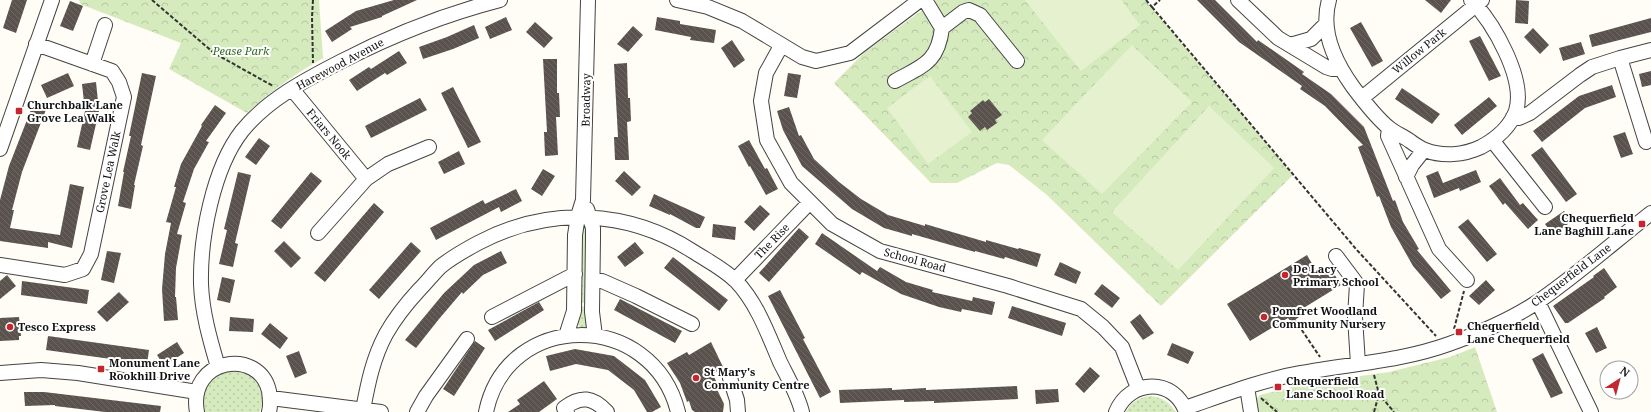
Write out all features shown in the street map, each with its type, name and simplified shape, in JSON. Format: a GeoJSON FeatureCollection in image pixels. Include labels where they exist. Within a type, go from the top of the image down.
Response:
{"type":"FeatureCollection","features":[{"type":"Feature","properties":{"kind":"street"},"geometry":{"type":"LineString","coordinates":[[0,149],[5,119],[36,44],[52,0]]}},
{"type":"Feature","properties":{"kind":"street","name":"Harewood Avenue"},"geometry":{"type":"LineString","coordinates":[[218,367],[205,319],[201,285],[202,250],[212,198],[222,165],[242,132],[268,105],[316,74],[397,33],[474,7],[500,0]]}},
{"type":"Feature","properties":{"kind":"street","name":"Broadway"},"geometry":{"type":"LineString","coordinates":[[566,336],[574,311],[575,235],[584,217],[588,0]]}},
{"type":"Feature","properties":{"kind":"street"},"geometry":{"type":"LineString","coordinates":[[677,0],[709,3],[742,21],[781,46],[802,57],[816,61],[850,53],[920,0]]}},
{"type":"Feature","properties":{"kind":"street"},"geometry":{"type":"LineString","coordinates":[[925,0],[942,28]]}},
{"type":"Feature","properties":{"kind":"street"},"geometry":{"type":"LineString","coordinates":[[1238,0],[1269,30],[1290,45],[1326,67],[1341,69]]}},
{"type":"Feature","properties":{"kind":"street","name":"Willow Park"},"geometry":{"type":"LineString","coordinates":[[1329,0],[1326,24],[1332,47],[1341,69],[1362,98],[1389,128],[1424,150],[1444,154],[1457,154],[1475,149],[1492,140],[1510,124],[1516,110],[1517,99],[1516,82],[1509,60],[1488,19],[1476,2],[1362,98]]}},
{"type":"Feature","properties":{"kind":"street"},"geometry":{"type":"LineString","coordinates":[[894,82],[929,62],[937,47],[942,28],[963,12],[969,10],[980,15],[1017,61]]}},
{"type":"Feature","properties":{"kind":"street"},"geometry":{"type":"LineString","coordinates":[[1290,45],[1311,39],[1326,24]]}},
{"type":"Feature","properties":{"kind":"street"},"geometry":{"type":"LineString","coordinates":[[92,64],[105,25]]}},
{"type":"Feature","properties":{"kind":"street","name":"Grove Lea Walk"},"geometry":{"type":"LineString","coordinates":[[0,265],[65,275],[83,270],[91,254],[124,97],[119,82],[112,71],[36,44]]}},
{"type":"Feature","properties":{"kind":"street","name":"School Road"},"geometry":{"type":"LineString","coordinates":[[781,46],[766,73],[761,101],[767,140],[791,183],[832,224],[880,251],[1008,286],[1081,309],[1103,327],[1122,347],[1138,388]]}},
{"type":"Feature","properties":{"kind":"street"},"geometry":{"type":"LineString","coordinates":[[1513,117],[1519,118],[1530,113],[1580,74],[1592,67],[1651,50]]}},
{"type":"Feature","properties":{"kind":"street"},"geometry":{"type":"LineString","coordinates":[[1620,58],[1646,142]]}},
{"type":"Feature","properties":{"kind":"street","name":"Friars Nook"},"geometry":{"type":"LineString","coordinates":[[287,92],[366,178]]}},
{"type":"Feature","properties":{"kind":"street"},"geometry":{"type":"LineString","coordinates":[[1389,128],[1388,136],[1439,249],[1467,280]]}},
{"type":"Feature","properties":{"kind":"street"},"geometry":{"type":"LineString","coordinates":[[1492,140],[1545,207]]}},
{"type":"Feature","properties":{"kind":"street"},"geometry":{"type":"LineString","coordinates":[[318,233],[366,178],[388,164],[429,146]]}},
{"type":"Feature","properties":{"kind":"street"},"geometry":{"type":"LineString","coordinates":[[1406,177],[1412,165],[1424,150]]}},
{"type":"Feature","properties":{"kind":"street","name":"The Rise"},"geometry":{"type":"LineString","coordinates":[[735,280],[810,202]]}},
{"type":"Feature","properties":{"kind":"street","name":"Chequerfield Lane"},"geometry":{"type":"LineString","coordinates":[[1185,410],[1251,385],[1299,374],[1384,361],[1447,345],[1491,328],[1538,302],[1651,213]]}},
{"type":"Feature","properties":{"kind":"street"},"geometry":{"type":"LineString","coordinates":[[584,217],[594,238],[592,312],[595,336]]}},
{"type":"Feature","properties":{"kind":"street"},"geometry":{"type":"LineString","coordinates":[[363,410],[371,370],[386,333],[408,302],[440,267],[455,256],[494,235],[526,224],[584,217],[622,222],[653,230],[678,242],[715,265],[735,280],[745,292],[758,313],[802,412]]}},
{"type":"Feature","properties":{"kind":"street"},"geometry":{"type":"LineString","coordinates":[[1336,256],[1357,284],[1355,317],[1365,363]]}},
{"type":"Feature","properties":{"kind":"street"},"geometry":{"type":"LineString","coordinates":[[492,317],[575,274]]}},
{"type":"Feature","properties":{"kind":"street"},"geometry":{"type":"LineString","coordinates":[[593,281],[602,281],[692,324]]}},
{"type":"Feature","properties":{"kind":"street"},"geometry":{"type":"LineString","coordinates":[[1538,302],[1591,412]]}},
{"type":"Feature","properties":{"kind":"street"},"geometry":{"type":"LineString","coordinates":[[486,412],[488,401],[499,379],[514,361],[534,347],[556,338],[580,334],[604,337],[626,345],[646,358],[663,376],[674,397],[678,412]]}},
{"type":"Feature","properties":{"kind":"street"},"geometry":{"type":"LineString","coordinates":[[417,412],[426,396],[467,338]]}},
{"type":"Feature","properties":{"kind":"street"},"geometry":{"type":"LineString","coordinates":[[197,412],[197,392],[201,382],[208,373],[218,367],[229,364],[241,364],[252,369],[262,377],[268,387],[270,405],[381,412]]}},
{"type":"Feature","properties":{"kind":"street"},"geometry":{"type":"LineString","coordinates":[[0,373],[41,370],[78,373],[197,392]]}},
{"type":"Feature","properties":{"kind":"street"},"geometry":{"type":"LineString","coordinates":[[730,378],[737,400],[738,412]]}},
{"type":"Feature","properties":{"kind":"street"},"geometry":{"type":"LineString","coordinates":[[1251,385],[1251,412]]}},
{"type":"Feature","properties":{"kind":"street"},"geometry":{"type":"LineString","coordinates":[[1116,412],[1120,403],[1128,394],[1138,388],[1149,386],[1165,389],[1178,399],[1185,410]]}},
{"type":"Feature","properties":{"kind":"street"},"geometry":{"type":"LineString","coordinates":[[567,412],[564,408],[579,399],[595,402],[607,412]]}},
{"type":"Feature","properties":{"kind":"path"},"geometry":{"type":"LineString","coordinates":[[152,0],[214,53],[276,88],[287,92]]}},
{"type":"Feature","properties":{"kind":"path"},"geometry":{"type":"LineString","coordinates":[[313,0],[313,64],[316,74]]}},
{"type":"Feature","properties":{"kind":"path"},"geometry":{"type":"LineString","coordinates":[[1146,0],[1352,243],[1447,345],[1467,280]]}},
{"type":"Feature","properties":{"kind":"path"},"geometry":{"type":"LineString","coordinates":[[1152,7],[1160,0]]}},
{"type":"Feature","properties":{"kind":"path"},"geometry":{"type":"LineString","coordinates":[[1295,320],[1322,359],[1324,370]]}},
{"type":"Feature","properties":{"kind":"path"},"geometry":{"type":"LineString","coordinates":[[1365,363],[1379,394],[1394,412]]}},
{"type":"Feature","properties":{"kind":"path"},"geometry":{"type":"LineString","coordinates":[[1251,385],[1261,398],[1277,412]]}},
{"type":"Feature","properties":{"kind":"path"},"geometry":{"type":"LineString","coordinates":[[1374,412],[1379,394]]}},
{"type":"Feature","properties":{"kind":"green space","name":"Pease Park"},"geometry":{"type":"Polygon","coordinates":[[[79,0],[319,0],[323,58],[284,83],[247,113],[169,69],[181,43],[80,4],[79,0]]]}},
{"type":"Feature","properties":{"kind":"green space"},"geometry":{"type":"Polygon","coordinates":[[[936,0],[1145,0],[1293,175],[1161,306],[1047,195],[1009,165],[997,163],[957,183],[931,183],[834,83],[865,52],[936,0]]]}},
{"type":"Feature","properties":{"kind":"green space"},"geometry":{"type":"Polygon","coordinates":[[[1025,0],[1121,0],[1140,25],[1081,71],[1025,0]]]}},
{"type":"Feature","properties":{"kind":"green space"},"geometry":{"type":"Polygon","coordinates":[[[1132,45],[1192,102],[1102,194],[1042,140],[1132,45]]]}},
{"type":"Feature","properties":{"kind":"green space"},"geometry":{"type":"Polygon","coordinates":[[[930,76],[972,132],[928,164],[887,108],[930,76]]]}},
{"type":"Feature","properties":{"kind":"green space"},"geometry":{"type":"Polygon","coordinates":[[[1209,106],[1274,168],[1178,270],[1112,212],[1209,106]]]}},
{"type":"Feature","properties":{"kind":"green space"},"geometry":{"type":"Polygon","coordinates":[[[582,223],[590,226],[588,303],[578,302],[582,223]]]}},
{"type":"Feature","properties":{"kind":"green space"},"geometry":{"type":"Polygon","coordinates":[[[579,306],[589,307],[587,326],[584,330],[578,323],[579,306]]]}},
{"type":"Feature","properties":{"kind":"green space"},"geometry":{"type":"Polygon","coordinates":[[[1475,347],[1497,412],[1259,412],[1256,399],[1260,395],[1304,384],[1389,372],[1450,357],[1475,347]]]}},
{"type":"Feature","properties":{"kind":"green space"},"geometry":{"type":"Polygon","coordinates":[[[242,368],[255,377],[260,384],[263,396],[259,412],[205,412],[202,390],[213,373],[242,368]]]}},
{"type":"Feature","properties":{"kind":"green space"},"geometry":{"type":"Polygon","coordinates":[[[1149,396],[1165,401],[1171,405],[1176,412],[1126,412],[1136,401],[1149,396]]]}},
{"type":"Feature","properties":{"kind":"building"},"geometry":{"type":"Polygon","coordinates":[[[12,0],[27,0],[16,33],[3,28],[12,0]]]}},
{"type":"Feature","properties":{"kind":"building"},"geometry":{"type":"Polygon","coordinates":[[[394,0],[417,0],[382,17],[350,27],[352,29],[332,42],[325,31],[356,11],[394,0]]]}},
{"type":"Feature","properties":{"kind":"building"},"geometry":{"type":"Polygon","coordinates":[[[1197,0],[1215,0],[1257,42],[1258,40],[1304,72],[1302,74],[1331,94],[1364,127],[1393,201],[1395,200],[1403,222],[1419,249],[1417,250],[1451,291],[1441,299],[1413,266],[1391,227],[1379,196],[1377,197],[1358,147],[1363,145],[1325,106],[1300,89],[1302,86],[1239,42],[1197,0]]]}},
{"type":"Feature","properties":{"kind":"building"},"geometry":{"type":"Polygon","coordinates":[[[1425,0],[1451,0],[1441,13],[1425,0]]]}},
{"type":"Feature","properties":{"kind":"building"},"geometry":{"type":"Polygon","coordinates":[[[1516,0],[1529,1],[1528,24],[1515,23],[1516,0]]]}},
{"type":"Feature","properties":{"kind":"building"},"geometry":{"type":"Polygon","coordinates":[[[70,1],[83,6],[73,31],[60,26],[70,1]]]}},
{"type":"Feature","properties":{"kind":"building"},"geometry":{"type":"Polygon","coordinates":[[[506,17],[512,30],[490,39],[485,27],[506,17]]]}},
{"type":"Feature","properties":{"kind":"building"},"geometry":{"type":"Polygon","coordinates":[[[657,17],[680,21],[680,24],[716,30],[714,43],[690,40],[691,37],[655,30],[657,17]]]}},
{"type":"Feature","properties":{"kind":"building"},"geometry":{"type":"Polygon","coordinates":[[[1651,18],[1651,32],[1592,47],[1589,35],[1651,18]]]}},
{"type":"Feature","properties":{"kind":"building"},"geometry":{"type":"Polygon","coordinates":[[[535,22],[553,38],[544,48],[526,32],[535,22]]]}},
{"type":"Feature","properties":{"kind":"building"},"geometry":{"type":"Polygon","coordinates":[[[1361,22],[1383,61],[1372,67],[1350,28],[1361,22]]]}},
{"type":"Feature","properties":{"kind":"building"},"geometry":{"type":"Polygon","coordinates":[[[474,25],[479,38],[423,59],[419,47],[474,25]]]}},
{"type":"Feature","properties":{"kind":"building"},"geometry":{"type":"Polygon","coordinates":[[[633,26],[643,35],[628,52],[617,44],[633,26]]]}},
{"type":"Feature","properties":{"kind":"building"},"geometry":{"type":"Polygon","coordinates":[[[1533,28],[1549,45],[1540,54],[1524,37],[1533,28]]]}},
{"type":"Feature","properties":{"kind":"building"},"geometry":{"type":"Polygon","coordinates":[[[1480,36],[1501,76],[1489,81],[1469,41],[1480,36]]]}},
{"type":"Feature","properties":{"kind":"building"},"geometry":{"type":"Polygon","coordinates":[[[732,40],[745,60],[734,68],[721,48],[732,40]]]}},
{"type":"Feature","properties":{"kind":"building"},"geometry":{"type":"Polygon","coordinates":[[[1581,42],[1585,54],[1563,61],[1559,48],[1581,42]]]}},
{"type":"Feature","properties":{"kind":"building"},"geometry":{"type":"Polygon","coordinates":[[[399,51],[407,63],[387,75],[385,73],[357,91],[349,80],[369,67],[371,69],[399,51]]]}},
{"type":"Feature","properties":{"kind":"building"},"geometry":{"type":"Polygon","coordinates":[[[543,59],[557,59],[557,93],[559,93],[560,117],[556,117],[558,155],[545,156],[544,132],[547,132],[543,59]]]}},
{"type":"Feature","properties":{"kind":"building"},"geometry":{"type":"Polygon","coordinates":[[[627,63],[628,98],[630,98],[631,121],[627,122],[629,160],[615,160],[614,137],[618,137],[614,64],[627,63]]]}},
{"type":"Feature","properties":{"kind":"building"},"geometry":{"type":"Polygon","coordinates":[[[1651,71],[1651,85],[1642,87],[1639,74],[1651,71]]]}},
{"type":"Feature","properties":{"kind":"building"},"geometry":{"type":"Polygon","coordinates":[[[68,73],[74,86],[47,98],[41,85],[68,73]]]}},
{"type":"Feature","properties":{"kind":"building"},"geometry":{"type":"Polygon","coordinates":[[[142,73],[156,76],[141,145],[143,146],[134,185],[131,209],[118,206],[123,172],[131,136],[129,136],[142,73]]]}},
{"type":"Feature","properties":{"kind":"building"},"geometry":{"type":"Polygon","coordinates":[[[788,73],[801,75],[797,98],[784,96],[788,73]]]}},
{"type":"Feature","properties":{"kind":"building"},"geometry":{"type":"Polygon","coordinates":[[[96,82],[99,111],[90,150],[77,147],[85,111],[82,84],[96,82]]]}},
{"type":"Feature","properties":{"kind":"building"},"geometry":{"type":"Polygon","coordinates":[[[1612,85],[1616,97],[1585,108],[1542,142],[1533,131],[1579,96],[1612,85]]]}},
{"type":"Feature","properties":{"kind":"building"},"geometry":{"type":"Polygon","coordinates":[[[453,87],[481,142],[468,148],[441,93],[453,87]]]}},
{"type":"Feature","properties":{"kind":"building"},"geometry":{"type":"Polygon","coordinates":[[[1402,88],[1440,114],[1432,124],[1395,99],[1402,88]]]}},
{"type":"Feature","properties":{"kind":"building"},"geometry":{"type":"Polygon","coordinates":[[[1489,97],[1497,106],[1462,135],[1454,125],[1489,97]]]}},
{"type":"Feature","properties":{"kind":"building"},"geometry":{"type":"Polygon","coordinates":[[[420,98],[427,110],[371,138],[365,126],[420,98]]]}},
{"type":"Feature","properties":{"kind":"building"},"geometry":{"type":"Polygon","coordinates":[[[989,99],[1002,115],[995,120],[997,123],[987,130],[985,127],[980,131],[968,117],[972,113],[970,111],[983,100],[985,102],[989,99]]]}},
{"type":"Feature","properties":{"kind":"building"},"geometry":{"type":"Polygon","coordinates":[[[34,102],[47,107],[22,172],[12,210],[14,210],[10,228],[60,235],[70,184],[84,187],[72,248],[48,242],[48,248],[0,241],[0,200],[9,166],[34,102]]]}},
{"type":"Feature","properties":{"kind":"building"},"geometry":{"type":"Polygon","coordinates":[[[215,105],[226,113],[206,141],[209,142],[194,169],[183,202],[186,203],[177,234],[182,235],[176,268],[175,297],[178,320],[164,321],[162,289],[165,254],[171,223],[166,222],[176,187],[174,187],[181,164],[202,126],[201,125],[215,105]]]}},
{"type":"Feature","properties":{"kind":"building"},"geometry":{"type":"Polygon","coordinates":[[[789,107],[799,136],[801,135],[814,159],[839,182],[861,199],[888,215],[986,242],[986,240],[1041,254],[1037,267],[1005,257],[1004,259],[884,228],[852,209],[802,166],[783,130],[777,111],[789,107]]]}},
{"type":"Feature","properties":{"kind":"building"},"geometry":{"type":"Polygon","coordinates":[[[1625,132],[1633,154],[1621,158],[1613,136],[1625,132]]]}},
{"type":"Feature","properties":{"kind":"building"},"geometry":{"type":"Polygon","coordinates":[[[259,138],[270,146],[256,165],[245,157],[259,138]]]}},
{"type":"Feature","properties":{"kind":"building"},"geometry":{"type":"Polygon","coordinates":[[[749,140],[765,169],[767,168],[778,189],[766,195],[738,146],[749,140]]]}},
{"type":"Feature","properties":{"kind":"building"},"geometry":{"type":"Polygon","coordinates":[[[1542,147],[1577,194],[1566,202],[1531,155],[1542,147]]]}},
{"type":"Feature","properties":{"kind":"building"},"geometry":{"type":"Polygon","coordinates":[[[459,151],[465,164],[444,174],[438,162],[459,151]]]}},
{"type":"Feature","properties":{"kind":"building"},"geometry":{"type":"Polygon","coordinates":[[[543,169],[555,176],[542,196],[531,189],[543,169]]]}},
{"type":"Feature","properties":{"kind":"building"},"geometry":{"type":"Polygon","coordinates":[[[1476,170],[1481,182],[1460,191],[1459,188],[1434,198],[1426,176],[1438,171],[1443,183],[1476,170]]]}},
{"type":"Feature","properties":{"kind":"building"},"geometry":{"type":"Polygon","coordinates":[[[624,171],[641,187],[632,196],[615,181],[624,171]]]}},
{"type":"Feature","properties":{"kind":"building"},"geometry":{"type":"Polygon","coordinates":[[[238,172],[251,175],[235,243],[238,244],[233,267],[219,264],[227,230],[224,229],[238,172]]]}},
{"type":"Feature","properties":{"kind":"building"},"geometry":{"type":"Polygon","coordinates":[[[311,172],[322,181],[281,229],[271,221],[311,172]]]}},
{"type":"Feature","properties":{"kind":"building"},"geometry":{"type":"Polygon","coordinates":[[[1500,178],[1520,205],[1523,203],[1538,220],[1528,229],[1505,203],[1503,205],[1489,186],[1500,178]]]}},
{"type":"Feature","properties":{"kind":"building"},"geometry":{"type":"Polygon","coordinates":[[[516,189],[522,201],[501,212],[499,207],[436,240],[430,228],[483,200],[485,204],[516,189]]]}},
{"type":"Feature","properties":{"kind":"building"},"geometry":{"type":"Polygon","coordinates":[[[654,194],[705,217],[700,228],[696,228],[670,214],[649,206],[654,194]]]}},
{"type":"Feature","properties":{"kind":"building"},"geometry":{"type":"Polygon","coordinates":[[[374,203],[384,212],[325,282],[314,273],[374,203]]]}},
{"type":"Feature","properties":{"kind":"building"},"geometry":{"type":"Polygon","coordinates":[[[760,205],[770,214],[754,231],[744,222],[760,205]]]}},
{"type":"Feature","properties":{"kind":"building"},"geometry":{"type":"Polygon","coordinates":[[[1564,211],[1572,221],[1553,235],[1545,224],[1564,211]]]}},
{"type":"Feature","properties":{"kind":"building"},"geometry":{"type":"Polygon","coordinates":[[[1468,219],[1497,254],[1487,262],[1458,227],[1468,219]]]}},
{"type":"Feature","properties":{"kind":"building"},"geometry":{"type":"Polygon","coordinates":[[[713,224],[736,227],[735,240],[712,237],[713,224]]]}},
{"type":"Feature","properties":{"kind":"building"},"geometry":{"type":"Polygon","coordinates":[[[799,228],[809,237],[769,282],[759,273],[799,228]]]}},
{"type":"Feature","properties":{"kind":"building"},"geometry":{"type":"Polygon","coordinates":[[[822,233],[877,271],[880,267],[906,282],[933,290],[932,292],[972,301],[973,297],[995,302],[992,315],[962,309],[961,312],[939,307],[901,294],[862,272],[860,275],[815,244],[822,233]]]}},
{"type":"Feature","properties":{"kind":"building"},"geometry":{"type":"Polygon","coordinates":[[[284,241],[301,258],[291,268],[274,251],[284,241]]]}},
{"type":"Feature","properties":{"kind":"building"},"geometry":{"type":"Polygon","coordinates":[[[411,242],[421,251],[379,299],[369,290],[411,242]]]}},
{"type":"Feature","properties":{"kind":"building"},"geometry":{"type":"Polygon","coordinates":[[[635,242],[644,253],[625,267],[617,257],[635,242]]]}},
{"type":"Feature","properties":{"kind":"building"},"geometry":{"type":"Polygon","coordinates":[[[107,251],[121,253],[114,283],[101,280],[107,251]]]}},
{"type":"Feature","properties":{"kind":"building"},"geometry":{"type":"Polygon","coordinates":[[[501,251],[507,263],[483,275],[463,294],[462,292],[416,348],[405,340],[444,293],[474,265],[501,251]]]}},
{"type":"Feature","properties":{"kind":"building"},"geometry":{"type":"Polygon","coordinates":[[[1307,255],[1319,276],[1331,269],[1341,285],[1297,312],[1299,317],[1295,320],[1291,322],[1288,318],[1250,341],[1227,304],[1307,255]]]}},
{"type":"Feature","properties":{"kind":"building"},"geometry":{"type":"Polygon","coordinates":[[[673,257],[728,300],[719,311],[664,268],[673,257]]]}},
{"type":"Feature","properties":{"kind":"building"},"geometry":{"type":"Polygon","coordinates":[[[1060,262],[1081,272],[1076,284],[1054,275],[1060,262]]]}},
{"type":"Feature","properties":{"kind":"building"},"geometry":{"type":"Polygon","coordinates":[[[1604,268],[1617,287],[1604,297],[1605,298],[1568,323],[1565,323],[1553,306],[1594,277],[1593,276],[1604,268]]]}},
{"type":"Feature","properties":{"kind":"building"},"geometry":{"type":"Polygon","coordinates":[[[7,275],[16,286],[0,299],[0,281],[7,275]]]}},
{"type":"Feature","properties":{"kind":"building"},"geometry":{"type":"Polygon","coordinates":[[[222,277],[235,280],[230,303],[217,300],[222,277]]]}},
{"type":"Feature","properties":{"kind":"building"},"geometry":{"type":"Polygon","coordinates":[[[1486,280],[1495,290],[1479,305],[1469,296],[1486,280]]]}},
{"type":"Feature","properties":{"kind":"building"},"geometry":{"type":"Polygon","coordinates":[[[22,281],[89,290],[87,304],[21,295],[22,281]]]}},
{"type":"Feature","properties":{"kind":"building"},"geometry":{"type":"Polygon","coordinates":[[[1102,284],[1120,298],[1112,308],[1094,294],[1102,284]]]}},
{"type":"Feature","properties":{"kind":"building"},"geometry":{"type":"Polygon","coordinates":[[[780,290],[805,338],[803,339],[831,392],[820,398],[768,296],[780,290]]]}},
{"type":"Feature","properties":{"kind":"building"},"geometry":{"type":"Polygon","coordinates":[[[119,292],[129,302],[107,322],[97,312],[119,292]]]}},
{"type":"Feature","properties":{"kind":"building"},"geometry":{"type":"Polygon","coordinates":[[[620,299],[682,331],[675,343],[614,310],[620,299]]]}},
{"type":"Feature","properties":{"kind":"building"},"geometry":{"type":"Polygon","coordinates":[[[539,302],[544,310],[495,341],[488,330],[539,302]]]}},
{"type":"Feature","properties":{"kind":"building"},"geometry":{"type":"Polygon","coordinates":[[[1012,306],[1066,323],[1062,336],[1008,318],[1012,306]]]}},
{"type":"Feature","properties":{"kind":"building"},"geometry":{"type":"Polygon","coordinates":[[[1140,314],[1154,333],[1143,340],[1130,322],[1140,314]]]}},
{"type":"Feature","properties":{"kind":"building","name":"Tesco Express"},"geometry":{"type":"Polygon","coordinates":[[[19,317],[21,336],[19,336],[19,340],[0,341],[0,318],[19,317]]]}},
{"type":"Feature","properties":{"kind":"building"},"geometry":{"type":"Polygon","coordinates":[[[230,317],[254,319],[253,332],[229,331],[230,317]]]}},
{"type":"Feature","properties":{"kind":"building"},"geometry":{"type":"Polygon","coordinates":[[[270,323],[288,338],[280,349],[261,334],[270,323]]]}},
{"type":"Feature","properties":{"kind":"building"},"geometry":{"type":"Polygon","coordinates":[[[1597,327],[1607,348],[1596,353],[1585,333],[1597,327]]]}},
{"type":"Feature","properties":{"kind":"building"},"geometry":{"type":"Polygon","coordinates":[[[48,336],[149,350],[147,364],[46,350],[48,336]]]}},
{"type":"Feature","properties":{"kind":"building"},"geometry":{"type":"Polygon","coordinates":[[[475,341],[485,348],[454,396],[443,389],[475,341]]]}},
{"type":"Feature","properties":{"kind":"building"},"geometry":{"type":"Polygon","coordinates":[[[177,342],[184,353],[164,366],[157,355],[177,342]]]}},
{"type":"Feature","properties":{"kind":"building","name":"St Mary's Community Centre"},"geometry":{"type":"Polygon","coordinates":[[[711,342],[723,367],[713,374],[716,381],[714,383],[724,404],[723,412],[695,412],[692,410],[689,401],[687,402],[680,383],[667,363],[687,352],[689,355],[711,342]]]}},
{"type":"Feature","properties":{"kind":"building"},"geometry":{"type":"Polygon","coordinates":[[[1172,343],[1194,352],[1188,364],[1167,355],[1172,343]]]}},
{"type":"Feature","properties":{"kind":"building"},"geometry":{"type":"Polygon","coordinates":[[[575,349],[614,356],[645,380],[661,407],[652,412],[647,412],[634,390],[608,370],[576,364],[550,371],[546,356],[575,349]]]}},
{"type":"Feature","properties":{"kind":"building"},"geometry":{"type":"Polygon","coordinates":[[[299,351],[307,373],[295,378],[286,356],[299,351]]]}},
{"type":"Feature","properties":{"kind":"building"},"geometry":{"type":"Polygon","coordinates":[[[1543,353],[1563,393],[1551,398],[1532,359],[1543,353]]]}},
{"type":"Feature","properties":{"kind":"building"},"geometry":{"type":"Polygon","coordinates":[[[1090,367],[1100,376],[1084,393],[1075,384],[1090,367]]]}},
{"type":"Feature","properties":{"kind":"building"},"geometry":{"type":"Polygon","coordinates":[[[544,381],[557,399],[539,412],[508,412],[520,404],[517,400],[544,381]]]}},
{"type":"Feature","properties":{"kind":"building"},"geometry":{"type":"Polygon","coordinates":[[[1017,386],[1018,399],[934,403],[934,401],[904,402],[904,400],[840,403],[839,390],[892,388],[892,390],[926,388],[926,390],[1017,386]]]}},
{"type":"Feature","properties":{"kind":"building"},"geometry":{"type":"Polygon","coordinates":[[[1058,389],[1059,402],[1036,404],[1035,390],[1058,389]]]}},
{"type":"Feature","properties":{"kind":"building"},"geometry":{"type":"Polygon","coordinates":[[[24,392],[44,392],[161,406],[160,412],[105,412],[55,405],[25,406],[24,392]]]}},
{"type":"Feature","properties":{"kind":"place","name":"Churchbalk Lane Grove Lea Walk"},"geometry":{"type":"Point","coordinates":[19,111]}},
{"type":"Feature","properties":{"kind":"place","name":"Chequerfield Lane Baghill Lane"},"geometry":{"type":"Point","coordinates":[1642,224]}},
{"type":"Feature","properties":{"kind":"place","name":"De Lacy Primary School"},"geometry":{"type":"Point","coordinates":[1285,275]}},
{"type":"Feature","properties":{"kind":"place","name":"Pomfret Woodland Community Nursery"},"geometry":{"type":"Point","coordinates":[1264,317]}},
{"type":"Feature","properties":{"kind":"place","name":"Tesco Express"},"geometry":{"type":"Point","coordinates":[10,327]}},
{"type":"Feature","properties":{"kind":"place","name":"Chequerfield Lane Chequerfield"},"geometry":{"type":"Point","coordinates":[1459,332]}},
{"type":"Feature","properties":{"kind":"place","name":"Monument Lane Rookhill Drive"},"geometry":{"type":"Point","coordinates":[101,369]}},
{"type":"Feature","properties":{"kind":"place","name":"St Mary's Community Centre"},"geometry":{"type":"Point","coordinates":[696,378]}},
{"type":"Feature","properties":{"kind":"place","name":"Chequerfield Lane School Road"},"geometry":{"type":"Point","coordinates":[1278,387]}}]}
